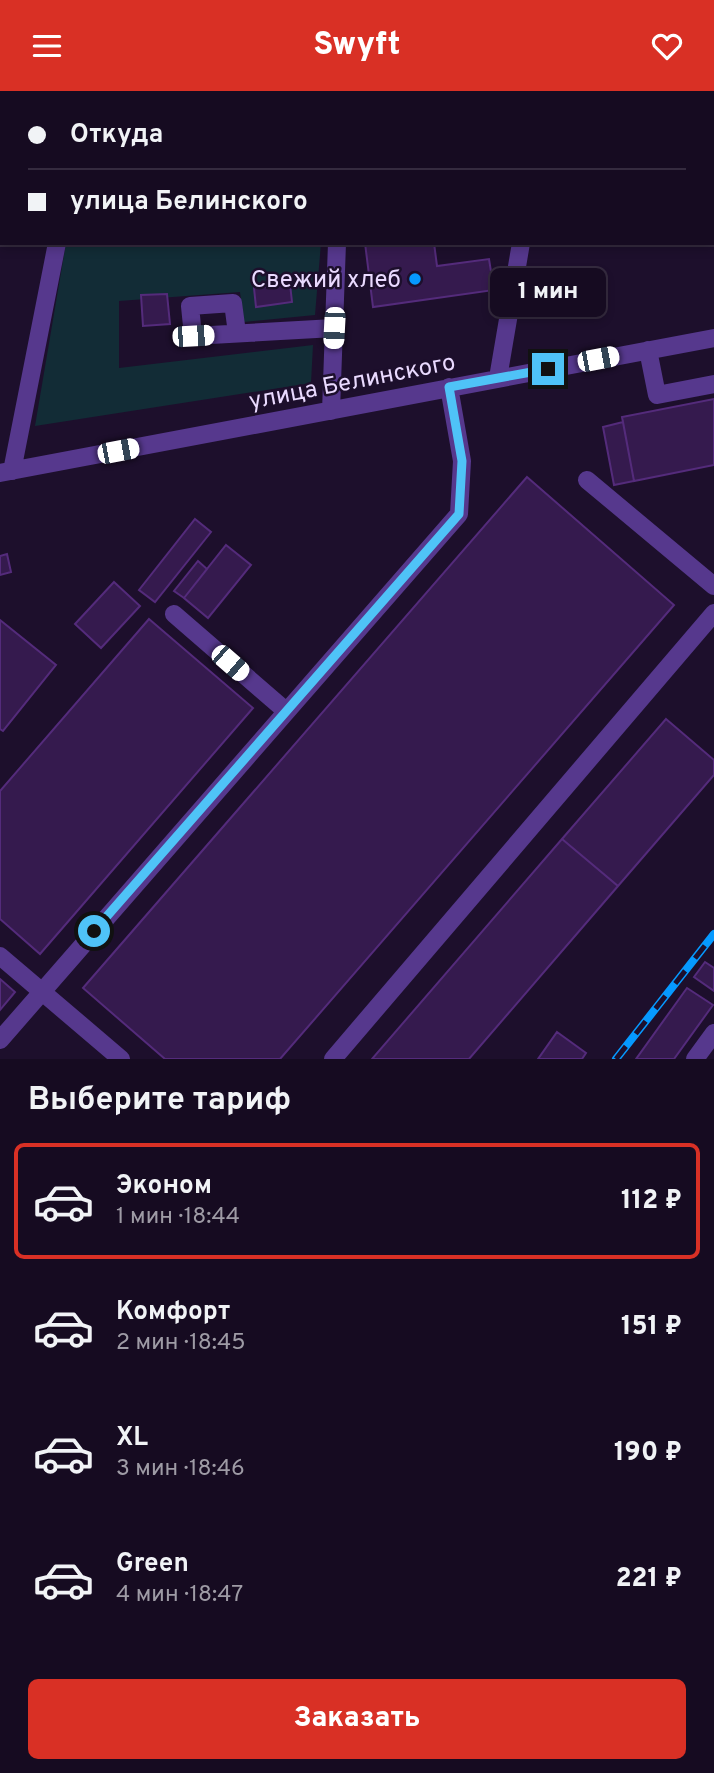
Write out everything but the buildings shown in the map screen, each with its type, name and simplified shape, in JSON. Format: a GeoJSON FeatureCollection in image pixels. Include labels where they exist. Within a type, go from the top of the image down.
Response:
{"type":"FeatureCollection","features":[{"type":"Feature","properties":{"kind":"street"},"geometry":{"type":"LineString","coordinates":[[6,472],[57,245]]}},
{"type":"Feature","properties":{"kind":"street"},"geometry":{"type":"LineString","coordinates":[[331,411],[337,245]]}},
{"type":"Feature","properties":{"kind":"street"},"geometry":{"type":"LineString","coordinates":[[498,378],[521,245]]}},
{"type":"Feature","properties":{"kind":"street"},"geometry":{"type":"LineString","coordinates":[[237,333],[334,325]]}},
{"type":"Feature","properties":{"kind":"street","name":"улица Белинского"},"geometry":{"type":"LineString","coordinates":[[6,472],[714,338]]}},
{"type":"Feature","properties":{"kind":"street"},"geometry":{"type":"LineString","coordinates":[[648,350],[657,395],[714,384]]}},
{"type":"Feature","properties":{"kind":"street"},"geometry":{"type":"LineString","coordinates":[[0,1040],[459,514],[462,461],[449,387]]}},
{"type":"Feature","properties":{"kind":"street"},"geometry":{"type":"LineString","coordinates":[[587,480],[714,586]]}},
{"type":"Feature","properties":{"kind":"street"},"geometry":{"type":"LineString","coordinates":[[333,1059],[714,613]]}},
{"type":"Feature","properties":{"kind":"street"},"geometry":{"type":"LineString","coordinates":[[174,614],[286,711]]}},
{"type":"Feature","properties":{"kind":"street"},"geometry":{"type":"LineString","coordinates":[[0,956],[121,1059]]}},
{"type":"Feature","properties":{"kind":"street"},"geometry":{"type":"LineString","coordinates":[[695,1059],[714,1033]]}},
{"type":"Feature","properties":{"kind":"shaded area"},"geometry":{"type":"Polygon","coordinates":[[[66,245],[321,245],[315,315],[244,322],[240,292],[119,301],[119,368],[313,345],[311,383],[35,426],[66,245]]]}},
{"type":"Feature","properties":{"kind":"railway"},"geometry":{"type":"LineString","coordinates":[[616,1059],[714,934]]}},
{"type":"Feature","properties":{"kind":"place","name":"Свежий хлеб"},"geometry":{"type":"Point","coordinates":[415,279]}},
{"type":"Feature","properties":{"kind":"route"},"geometry":{"type":"LineString","coordinates":[[94,931],[459,514],[462,461],[449,387],[548,369]]}}]}
